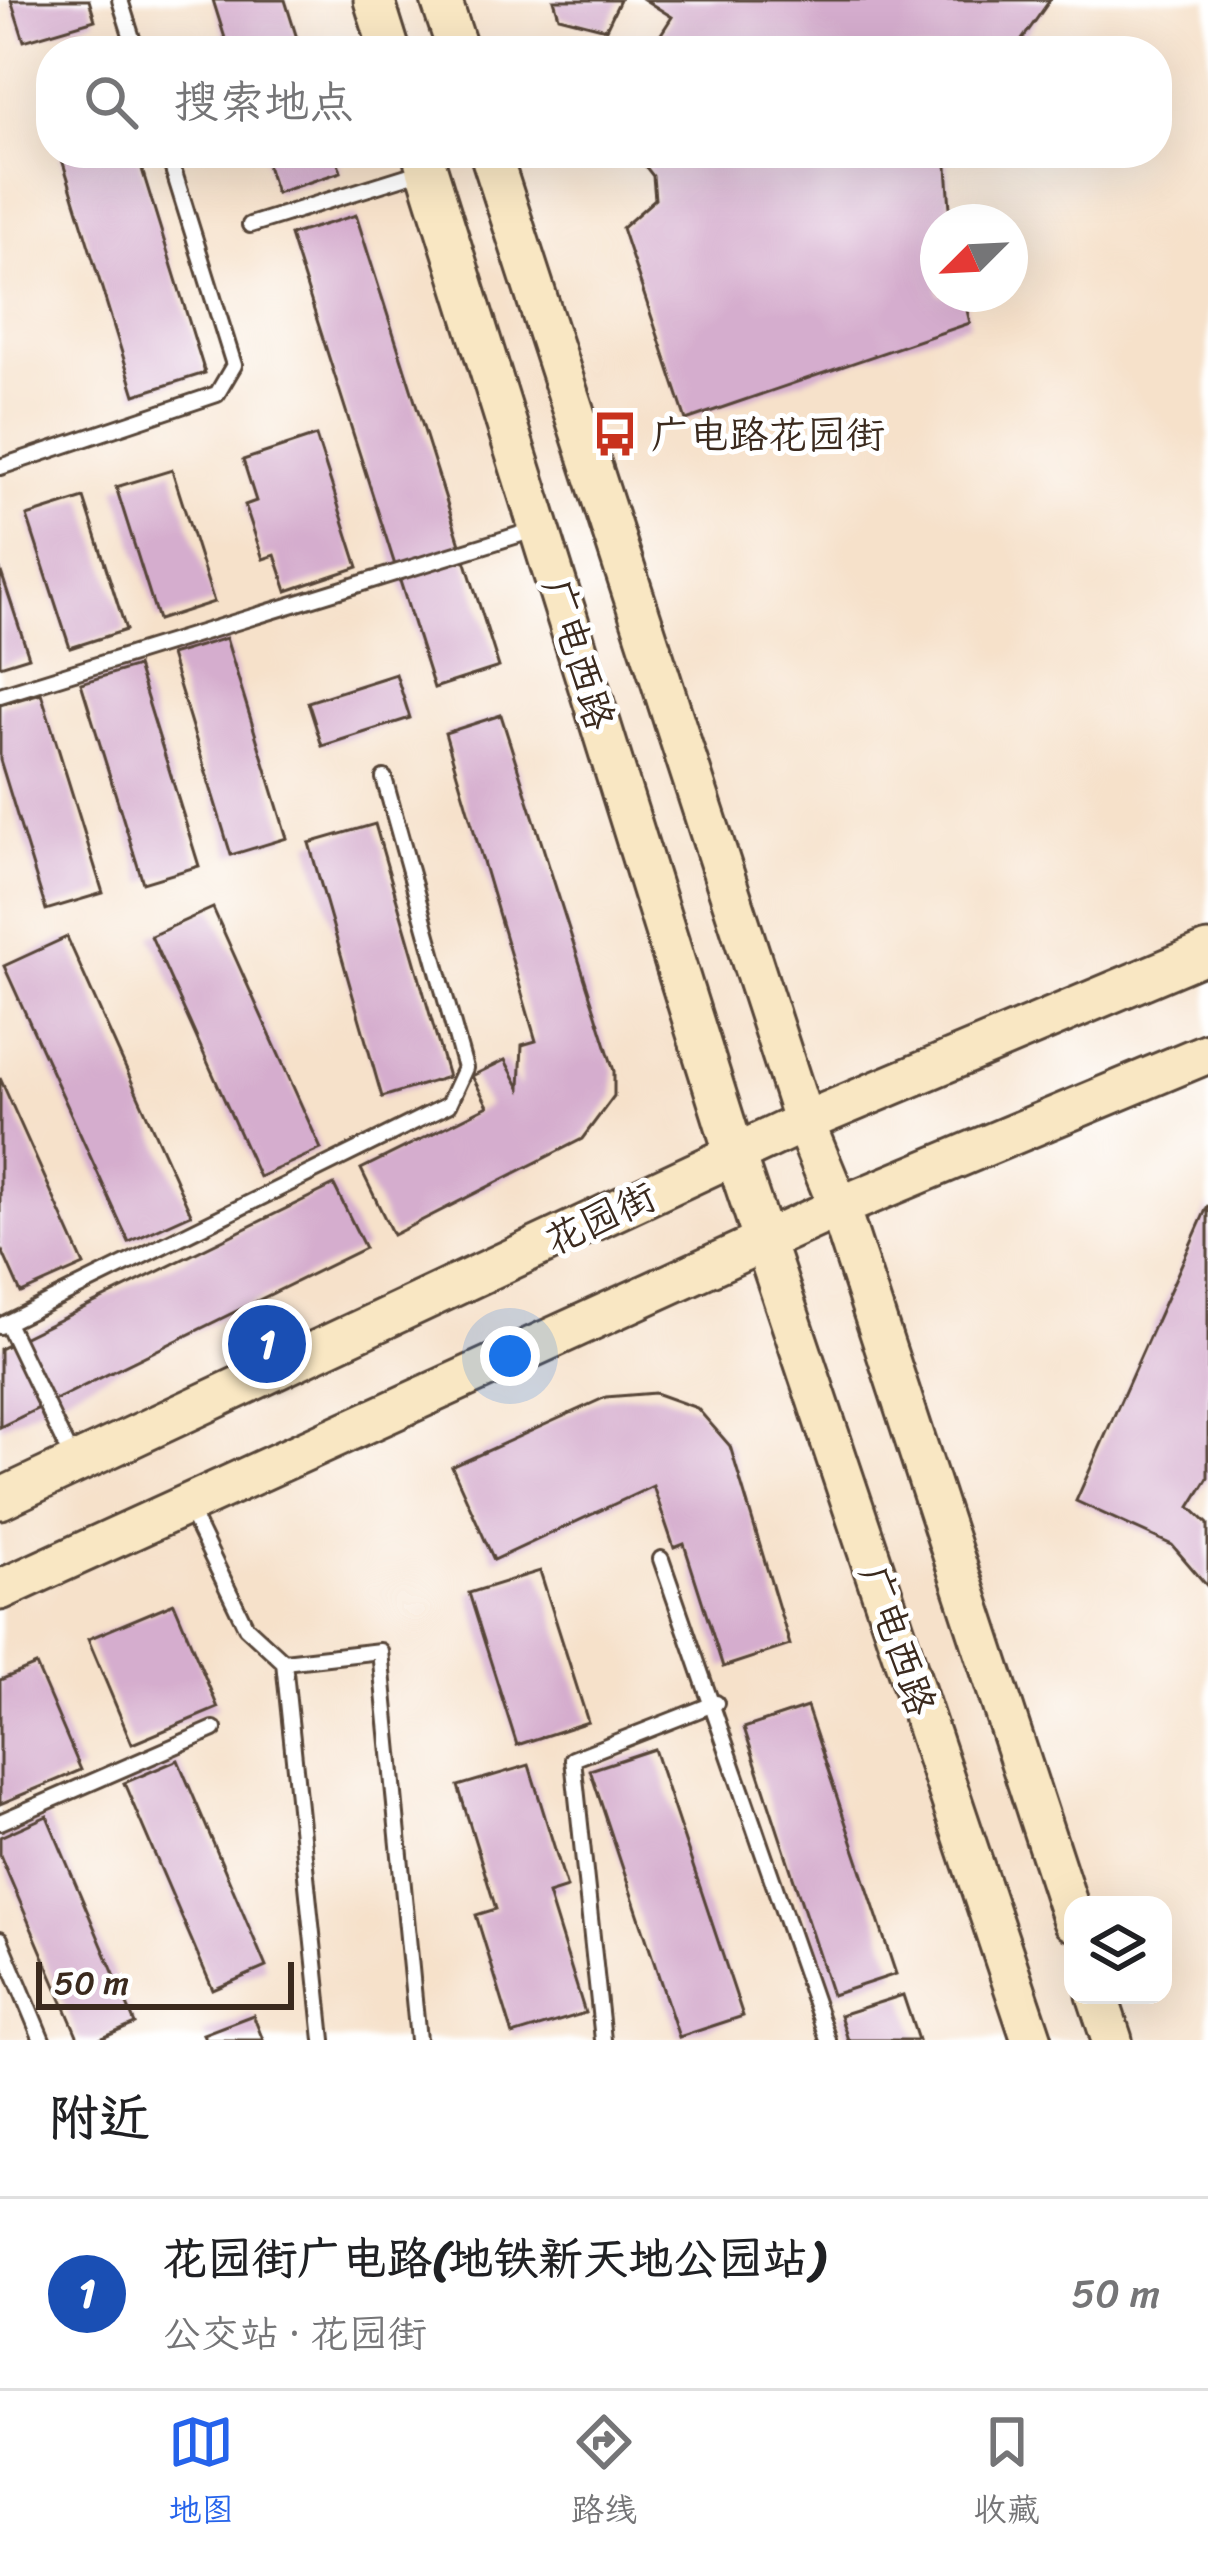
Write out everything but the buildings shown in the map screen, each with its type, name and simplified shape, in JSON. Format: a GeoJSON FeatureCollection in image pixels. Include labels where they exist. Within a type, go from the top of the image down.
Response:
{"type":"FeatureCollection","features":[{"type":"Feature","properties":{"kind":"main road"},"geometry":{"type":"LineString","coordinates":[[374,0],[385,36]]}},
{"type":"Feature","properties":{"kind":"main road"},"geometry":{"type":"LineString","coordinates":[[441,0],[453,36]]}},
{"type":"Feature","properties":{"kind":"main road","name":"广电西路"},"geometry":{"type":"LineString","coordinates":[[427,168],[735,1155],[1032,2040]]}},
{"type":"Feature","properties":{"kind":"main road","name":"广电西路"},"geometry":{"type":"LineString","coordinates":[[495,168],[804,1122],[839,1207],[1065,1896]]}},
{"type":"Feature","properties":{"kind":"main road","name":"花园街"},"geometry":{"type":"LineString","coordinates":[[0,1499],[804,1122],[1208,952]]}},
{"type":"Feature","properties":{"kind":"main road"},"geometry":{"type":"LineString","coordinates":[[0,1590],[764,1240],[1208,1053]]}},
{"type":"Feature","properties":{"kind":"main road"},"geometry":{"type":"LineString","coordinates":[[1100,2004],[1112,2040]]}},
{"type":"Feature","properties":{"kind":"lane"},"geometry":{"type":"LineString","coordinates":[[120,0],[131,36]]}},
{"type":"Feature","properties":{"kind":"lane"},"geometry":{"type":"LineString","coordinates":[[0,467],[217,394],[234,365],[173,168]]}},
{"type":"Feature","properties":{"kind":"lane"},"geometry":{"type":"LineString","coordinates":[[250,225],[408,168]]}},
{"type":"Feature","properties":{"kind":"lane"},"geometry":{"type":"LineString","coordinates":[[0,694],[539,529]]}},
{"type":"Feature","properties":{"kind":"lane"},"geometry":{"type":"LineString","coordinates":[[75,1464],[3,1325],[448,1105],[465,1067],[384,778]]}},
{"type":"Feature","properties":{"kind":"lane"},"geometry":{"type":"LineString","coordinates":[[187,1505],[246,1628],[284,1662],[323,2040]]}},
{"type":"Feature","properties":{"kind":"lane"},"geometry":{"type":"LineString","coordinates":[[662,1558],[716,1703],[828,2040]]}},
{"type":"Feature","properties":{"kind":"lane"},"geometry":{"type":"LineString","coordinates":[[284,1662],[380,1651],[418,2040]]}},
{"type":"Feature","properties":{"kind":"lane"},"geometry":{"type":"LineString","coordinates":[[603,2040],[573,1759],[716,1703]]}},
{"type":"Feature","properties":{"kind":"lane"},"geometry":{"type":"LineString","coordinates":[[0,1822],[214,1729]]}},
{"type":"Feature","properties":{"kind":"lane"},"geometry":{"type":"LineString","coordinates":[[0,1939],[42,2040]]}},
{"type":"Feature","properties":{"kind":"place","name":"广电路花园街"},"geometry":{"type":"Point","coordinates":[615,434]}},
{"type":"Feature","properties":{"kind":"place","name":"花园街广电路(地铁新天地公园站)"},"geometry":{"type":"Point","coordinates":[267,1344]}}]}
